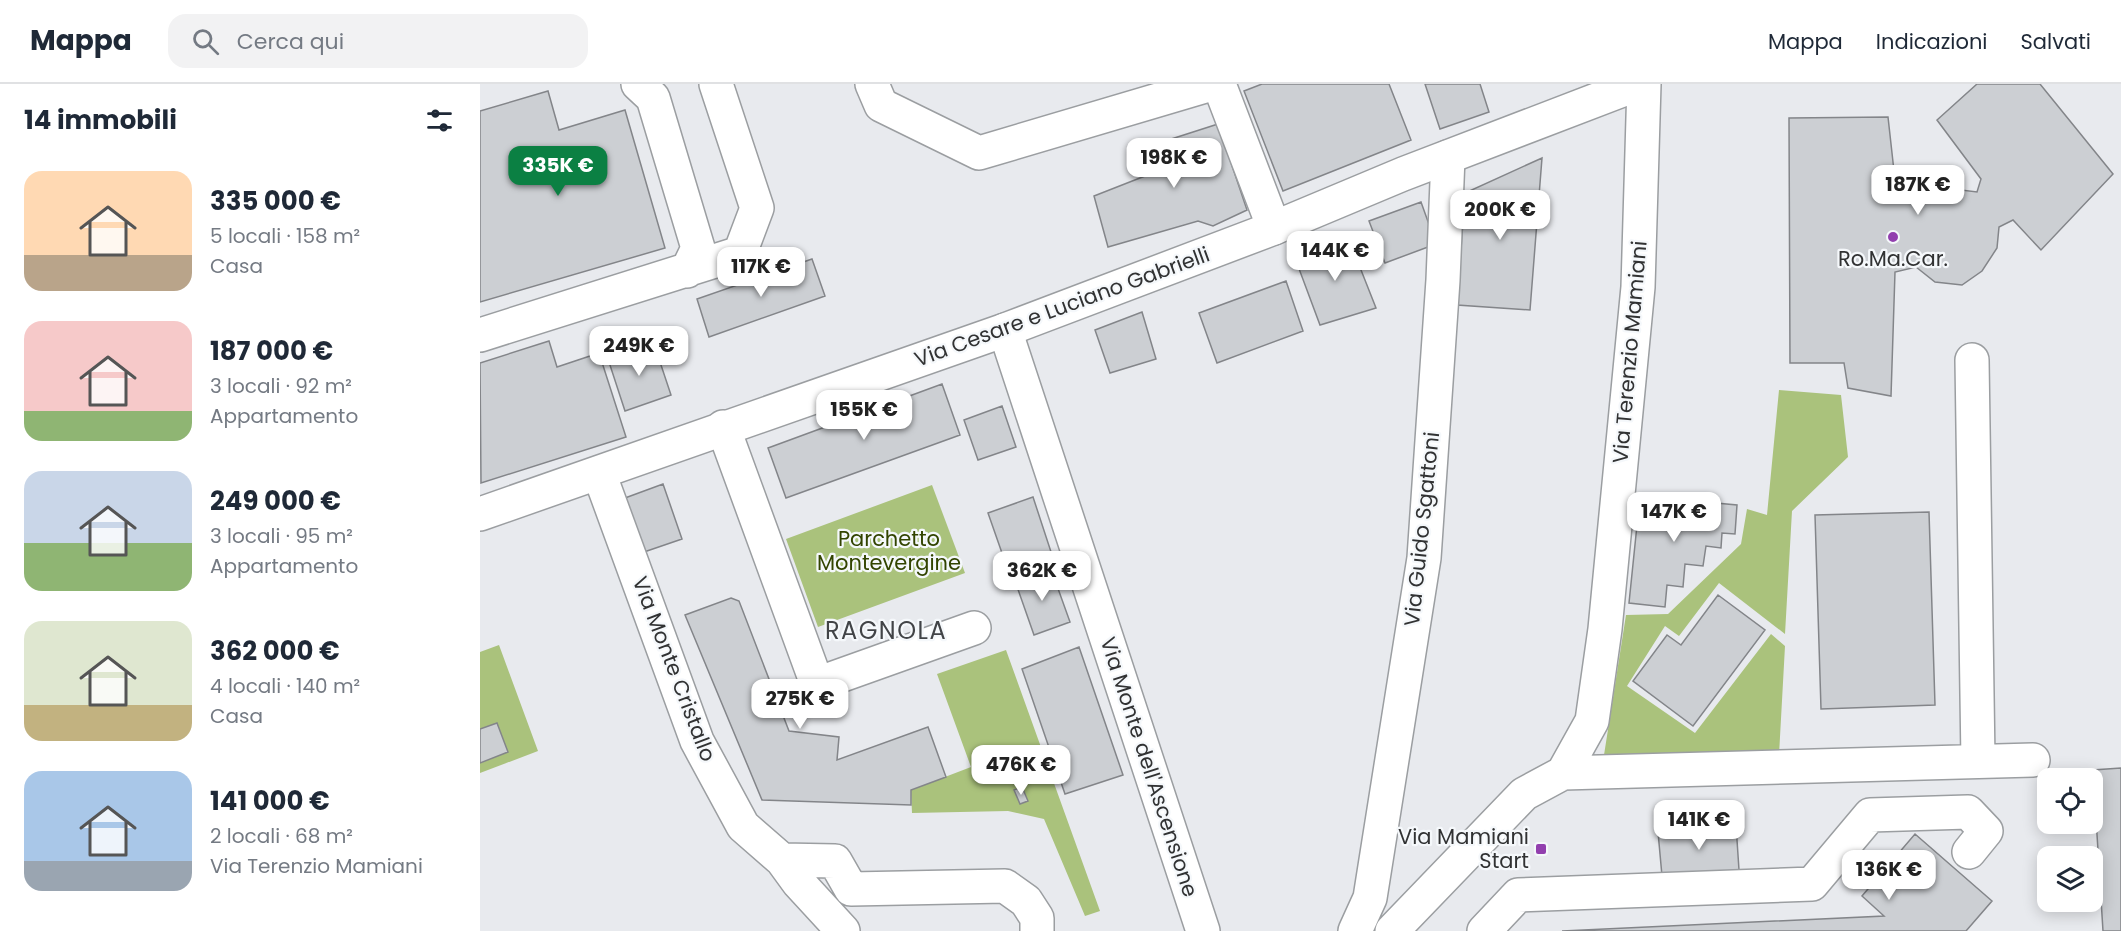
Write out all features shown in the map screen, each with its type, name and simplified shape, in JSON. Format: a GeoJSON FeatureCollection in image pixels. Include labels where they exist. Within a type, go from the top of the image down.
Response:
{"type":"FeatureCollection","features":[{"type":"Feature","properties":{"kind":"street"},"geometry":{"type":"LineString","coordinates":[[480,335],[740,253],[757,208],[716,84]]}},
{"type":"Feature","properties":{"kind":"street"},"geometry":{"type":"LineString","coordinates":[[872,84],[881,105],[979,153],[1212,84]]}},
{"type":"Feature","properties":{"kind":"street"},"geometry":{"type":"LineString","coordinates":[[1219,84],[1274,228]]}},
{"type":"Feature","properties":{"kind":"street","name":"Via Cesare e Luciano Gabrielli"},"geometry":{"type":"LineString","coordinates":[[480,514],[1005,330],[1274,228],[1448,157],[1638,84]]}},
{"type":"Feature","properties":{"kind":"street","name":"Via Terenzio Mamiani"},"geometry":{"type":"LineString","coordinates":[[1563,773],[1592,721],[1605,629],[1638,287],[1644,84]]}},
{"type":"Feature","properties":{"kind":"street"},"geometry":{"type":"LineString","coordinates":[[649,89],[698,248],[687,271]]}},
{"type":"Feature","properties":{"kind":"street","name":"Via Guido Sgattoni"},"geometry":{"type":"LineString","coordinates":[[1355,931],[1370,898],[1424,558],[1443,280],[1448,157]]}},
{"type":"Feature","properties":{"kind":"street","name":"Via Monte dell'Ascensione"},"geometry":{"type":"LineString","coordinates":[[1005,330],[1203,931]]}},
{"type":"Feature","properties":{"kind":"street"},"geometry":{"type":"LineString","coordinates":[[1972,360],[1978,761]]}},
{"type":"Feature","properties":{"kind":"street"},"geometry":{"type":"LineString","coordinates":[[723,427],[817,684],[974,628]]}},
{"type":"Feature","properties":{"kind":"street","name":"Via Monte Cristallo"},"geometry":{"type":"LineString","coordinates":[[599,473],[697,741],[743,826],[782,860],[798,882],[843,931]]}},
{"type":"Feature","properties":{"kind":"street"},"geometry":{"type":"LineString","coordinates":[[1392,931],[1524,794],[1563,773],[2033,760]]}},
{"type":"Feature","properties":{"kind":"street"},"geometry":{"type":"LineString","coordinates":[[1484,931],[1518,895],[1812,884],[1870,815],[1968,812],[1986,831],[1969,852]]}},
{"type":"Feature","properties":{"kind":"street"},"geometry":{"type":"LineString","coordinates":[[782,860],[835,861],[851,889],[1005,886],[1026,901],[1036,918],[1037,931]]}},
{"type":"Feature","properties":{"kind":"green space"},"geometry":{"type":"Polygon","coordinates":[[[1779,390],[1841,395],[1848,457],[1792,511],[1785,634],[1719,583],[1679,636],[1665,626],[1627,686],[1695,733],[1771,634],[1785,646],[1779,755],[1604,755],[1626,615],[1668,614],[1741,544],[1747,509],[1767,515],[1779,390]]]}},
{"type":"Feature","properties":{"kind":"green space","name":"Parchetto Montevergine"},"geometry":{"type":"Polygon","coordinates":[[[932,485],[965,573],[818,627],[786,539],[932,485]]]}},
{"type":"Feature","properties":{"kind":"green space"},"geometry":{"type":"Polygon","coordinates":[[[499,645],[538,751],[480,773],[480,652],[499,645]]]}},
{"type":"Feature","properties":{"kind":"green space"},"geometry":{"type":"Polygon","coordinates":[[[1006,650],[1100,911],[1085,916],[1044,819],[1008,811],[912,813],[911,790],[971,767],[937,674],[1006,650]]]}},
{"type":"Feature","properties":{"kind":"building"},"geometry":{"type":"Polygon","coordinates":[[[1262,84],[1389,84],[1411,140],[1283,191],[1244,91],[1262,84]]]}},
{"type":"Feature","properties":{"kind":"building"},"geometry":{"type":"Polygon","coordinates":[[[1425,84],[1480,84],[1489,112],[1440,129],[1425,84]]]}},
{"type":"Feature","properties":{"kind":"building","name":"Ro.Ma.Car."},"geometry":{"type":"Polygon","coordinates":[[[1977,84],[2040,84],[2113,174],[2041,250],[2013,220],[1999,227],[1997,248],[1982,271],[1962,285],[1935,282],[1916,267],[1895,272],[1891,396],[1848,388],[1844,363],[1790,363],[1789,118],[1888,117],[1897,198],[1922,205],[1945,188],[1977,192],[1981,179],[1937,120],[1977,84]]]}},
{"type":"Feature","properties":{"kind":"building"},"geometry":{"type":"Polygon","coordinates":[[[548,91],[559,130],[625,110],[665,248],[480,302],[480,111],[548,91]]]}},
{"type":"Feature","properties":{"kind":"building"},"geometry":{"type":"Polygon","coordinates":[[[1218,124],[1247,210],[1213,226],[1198,221],[1108,247],[1094,196],[1145,176],[1137,150],[1218,124]]]}},
{"type":"Feature","properties":{"kind":"building"},"geometry":{"type":"Polygon","coordinates":[[[1542,158],[1530,310],[1457,305],[1465,193],[1542,158]]]}},
{"type":"Feature","properties":{"kind":"building"},"geometry":{"type":"Polygon","coordinates":[[[1421,202],[1436,244],[1385,263],[1369,221],[1421,202]]]}},
{"type":"Feature","properties":{"kind":"building"},"geometry":{"type":"Polygon","coordinates":[[[1348,237],[1376,308],[1320,325],[1295,258],[1348,237]]]}},
{"type":"Feature","properties":{"kind":"building"},"geometry":{"type":"Polygon","coordinates":[[[812,259],[825,296],[709,337],[697,299],[812,259]]]}},
{"type":"Feature","properties":{"kind":"building"},"geometry":{"type":"Polygon","coordinates":[[[1286,281],[1303,331],[1217,363],[1199,313],[1286,281]]]}},
{"type":"Feature","properties":{"kind":"building"},"geometry":{"type":"Polygon","coordinates":[[[1142,312],[1156,359],[1110,373],[1095,330],[1142,312]]]}},
{"type":"Feature","properties":{"kind":"building"},"geometry":{"type":"Polygon","coordinates":[[[549,341],[557,367],[599,353],[626,437],[481,483],[480,363],[549,341]]]}},
{"type":"Feature","properties":{"kind":"building"},"geometry":{"type":"Polygon","coordinates":[[[654,344],[671,395],[625,411],[608,359],[654,344]]]}},
{"type":"Feature","properties":{"kind":"building"},"geometry":{"type":"Polygon","coordinates":[[[942,384],[960,435],[786,498],[768,448],[942,384]]]}},
{"type":"Feature","properties":{"kind":"building"},"geometry":{"type":"Polygon","coordinates":[[[1002,406],[1016,447],[978,460],[964,420],[1002,406]]]}},
{"type":"Feature","properties":{"kind":"building"},"geometry":{"type":"Polygon","coordinates":[[[663,484],[682,539],[644,552],[625,498],[663,484]]]}},
{"type":"Feature","properties":{"kind":"building"},"geometry":{"type":"Polygon","coordinates":[[[1640,496],[1737,505],[1735,534],[1722,533],[1721,548],[1706,546],[1703,566],[1685,564],[1683,587],[1667,585],[1665,607],[1629,603],[1640,496]]]}},
{"type":"Feature","properties":{"kind":"building"},"geometry":{"type":"Polygon","coordinates":[[[1033,497],[1053,558],[1009,573],[988,513],[1033,497]]]}},
{"type":"Feature","properties":{"kind":"building"},"geometry":{"type":"Polygon","coordinates":[[[1929,512],[1935,705],[1821,709],[1815,515],[1929,512]]]}},
{"type":"Feature","properties":{"kind":"building"},"geometry":{"type":"Polygon","coordinates":[[[1051,569],[1070,622],[1034,635],[1015,581],[1051,569]]]}},
{"type":"Feature","properties":{"kind":"building"},"geometry":{"type":"Polygon","coordinates":[[[1718,595],[1765,630],[1693,726],[1633,681],[1667,635],[1681,645],[1718,595]]]}},
{"type":"Feature","properties":{"kind":"building"},"geometry":{"type":"Polygon","coordinates":[[[731,598],[739,601],[789,731],[839,737],[837,760],[928,727],[946,777],[911,790],[911,805],[762,800],[685,615],[731,598]]]}},
{"type":"Feature","properties":{"kind":"building"},"geometry":{"type":"Polygon","coordinates":[[[1079,647],[1123,775],[1065,794],[1022,669],[1079,647]]]}},
{"type":"Feature","properties":{"kind":"building"},"geometry":{"type":"Polygon","coordinates":[[[497,723],[508,752],[480,763],[480,729],[497,723]]]}},
{"type":"Feature","properties":{"kind":"building"},"geometry":{"type":"Polygon","coordinates":[[[2121,768],[2121,931],[2103,931],[2103,846],[2098,846],[2097,834],[2103,834],[2103,769],[2121,768]]]}},
{"type":"Feature","properties":{"kind":"building"},"geometry":{"type":"Polygon","coordinates":[[[1022,787],[1028,801],[1020,804],[1014,790],[1022,787]]]}},
{"type":"Feature","properties":{"kind":"building"},"geometry":{"type":"Polygon","coordinates":[[[1736,825],[1739,870],[1662,876],[1658,832],[1736,825]]]}},
{"type":"Feature","properties":{"kind":"building"},"geometry":{"type":"Polygon","coordinates":[[[1915,834],[1992,901],[1966,931],[1562,931],[1884,916],[1862,896],[1915,834]]]}},
{"type":"Feature","properties":{"kind":"place","name":"Ro.Ma.Car."},"geometry":{"type":"Point","coordinates":[1893,237]}},
{"type":"Feature","properties":{"kind":"place","name":"Via Mamiani Start"},"geometry":{"type":"Point","coordinates":[1541,849]}},
{"type":"Feature","properties":{"kind":"district","name":"RAGNOLA"},"geometry":{"type":"Point","coordinates":[886,631]}}]}
